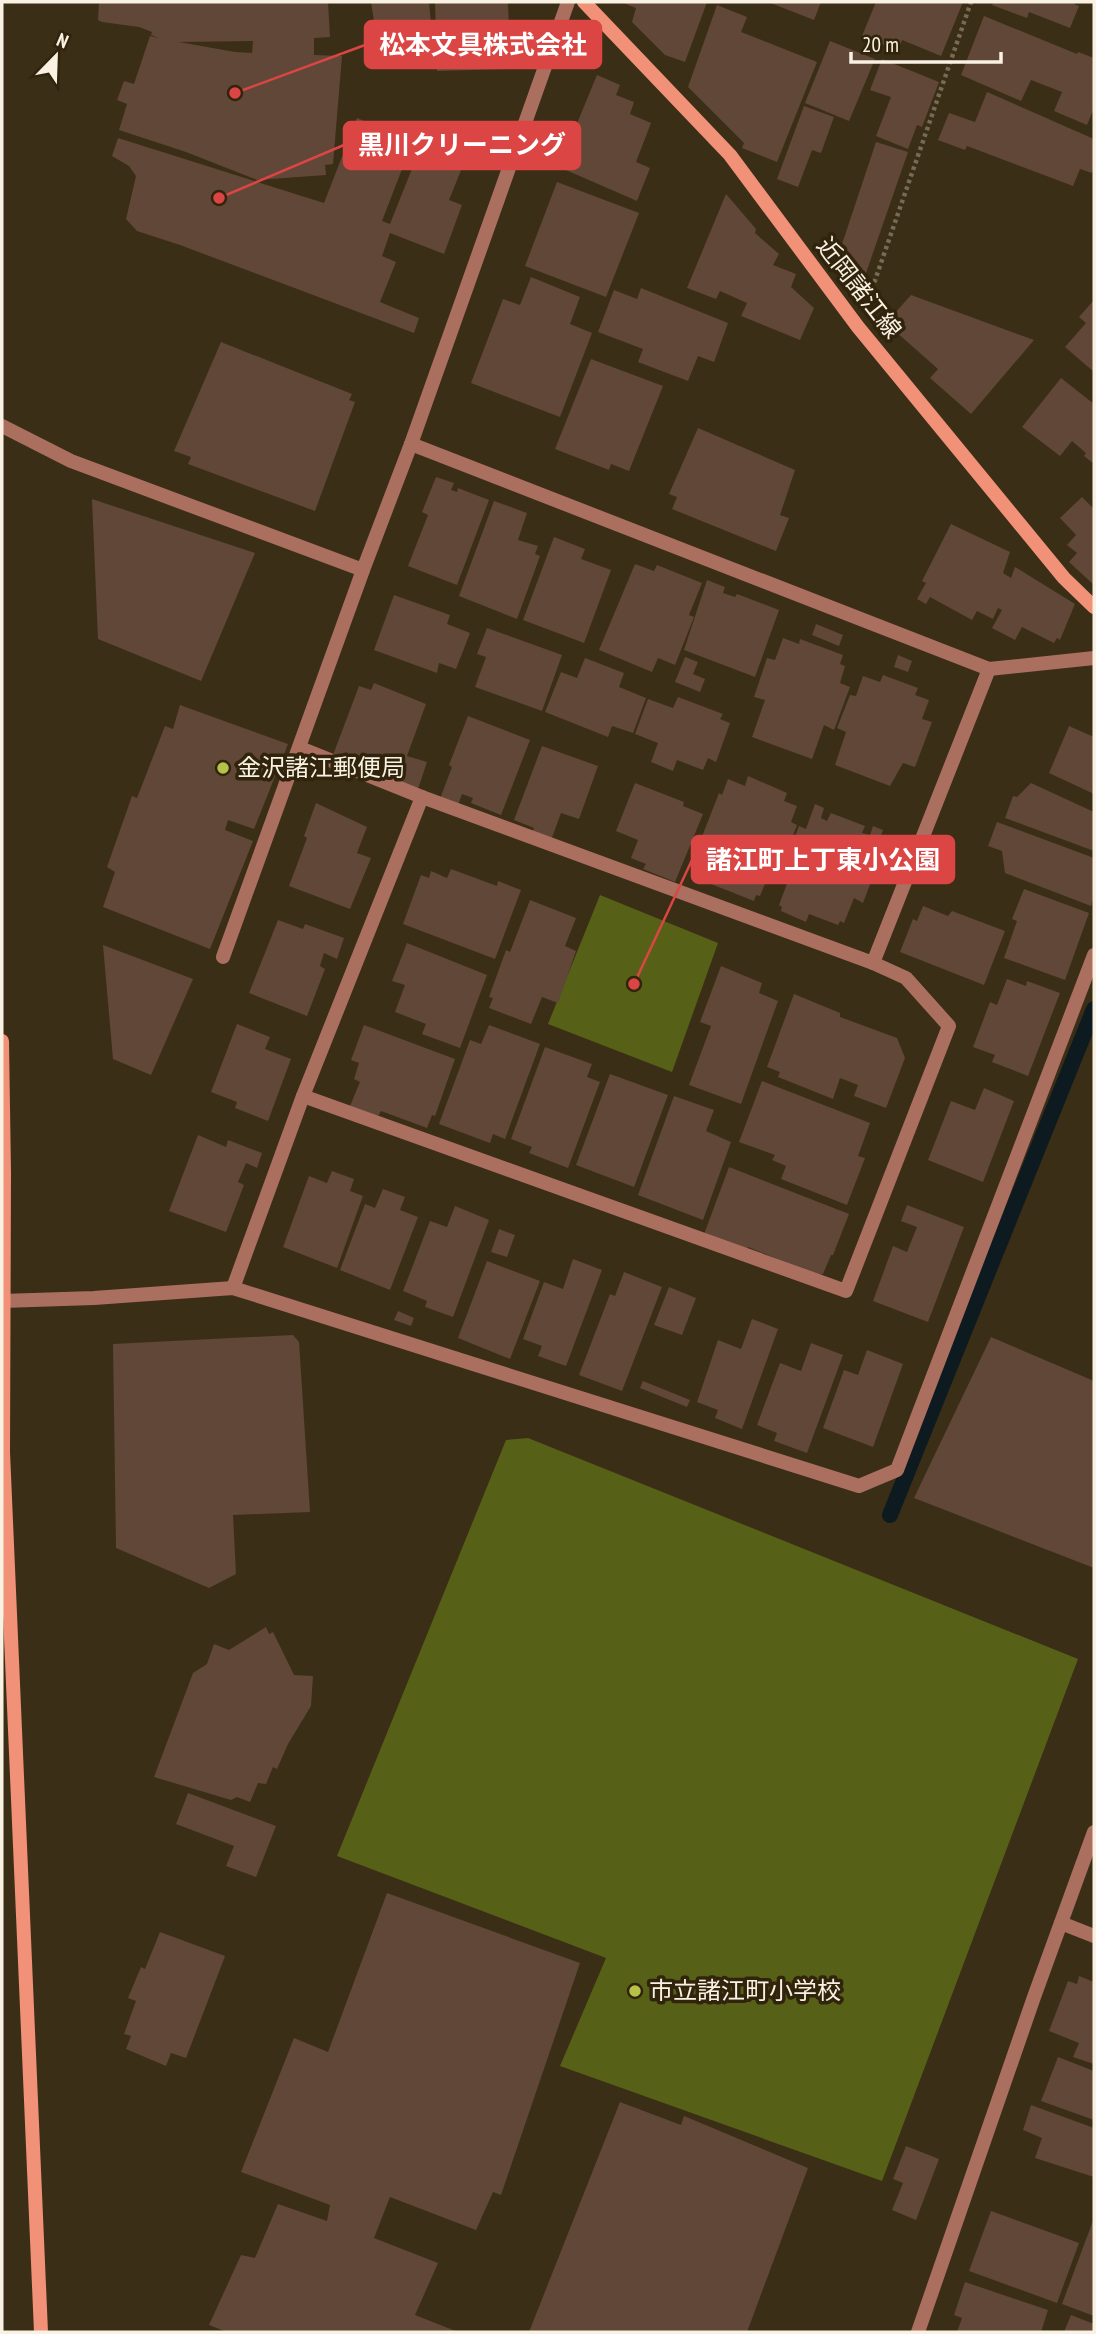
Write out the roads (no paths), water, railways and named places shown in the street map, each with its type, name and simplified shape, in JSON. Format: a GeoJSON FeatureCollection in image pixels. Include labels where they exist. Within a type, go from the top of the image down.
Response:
{"type":"FeatureCollection","features":[{"type":"Feature","properties":{"kind":"street"},"geometry":{"type":"LineString","coordinates":[[223,957],[411,444],[568,2]]}},
{"type":"Feature","properties":{"kind":"street","name":"近岡諸江線"},"geometry":{"type":"LineString","coordinates":[[584,2],[730,155],[858,327],[1064,578],[1094,607]]}},
{"type":"Feature","properties":{"kind":"street"},"geometry":{"type":"LineString","coordinates":[[2,426],[71,461],[363,570]]}},
{"type":"Feature","properties":{"kind":"street"},"geometry":{"type":"LineString","coordinates":[[411,444],[989,669],[1094,658]]}},
{"type":"Feature","properties":{"kind":"street"},"geometry":{"type":"LineString","coordinates":[[873,962],[989,669]]}},
{"type":"Feature","properties":{"kind":"street"},"geometry":{"type":"LineString","coordinates":[[300,748],[422,797],[873,962],[906,978],[949,1026],[846,1291],[303,1096]]}},
{"type":"Feature","properties":{"kind":"street"},"geometry":{"type":"LineString","coordinates":[[233,1288],[303,1096],[422,797]]}},
{"type":"Feature","properties":{"kind":"street"},"geometry":{"type":"LineString","coordinates":[[2,1301],[94,1298],[233,1288],[859,1486],[897,1470],[1094,955]]}},
{"type":"Feature","properties":{"kind":"street"},"geometry":{"type":"LineString","coordinates":[[2,1041],[4,1452],[41,2332]]}},
{"type":"Feature","properties":{"kind":"street"},"geometry":{"type":"LineString","coordinates":[[918,2332],[1094,1832]]}},
{"type":"Feature","properties":{"kind":"street"},"geometry":{"type":"LineString","coordinates":[[1061,1923],[1094,1936]]}},
{"type":"Feature","properties":{"kind":"waterway"},"geometry":{"type":"LineString","coordinates":[[890,1515],[1094,1009]]}},
{"type":"Feature","properties":{"kind":"place","name":"松本文具株式会社"},"geometry":{"type":"Point","coordinates":[235,93]}},
{"type":"Feature","properties":{"kind":"place","name":"黒川クリーニング"},"geometry":{"type":"Point","coordinates":[219,198]}},
{"type":"Feature","properties":{"kind":"place","name":"金沢諸江郵便局"},"geometry":{"type":"Point","coordinates":[223,768]}},
{"type":"Feature","properties":{"kind":"place","name":"諸江町上丁東小公園"},"geometry":{"type":"Point","coordinates":[634,984]}},
{"type":"Feature","properties":{"kind":"place","name":"市立諸江町小学校"},"geometry":{"type":"Point","coordinates":[635,1991]}}]}
